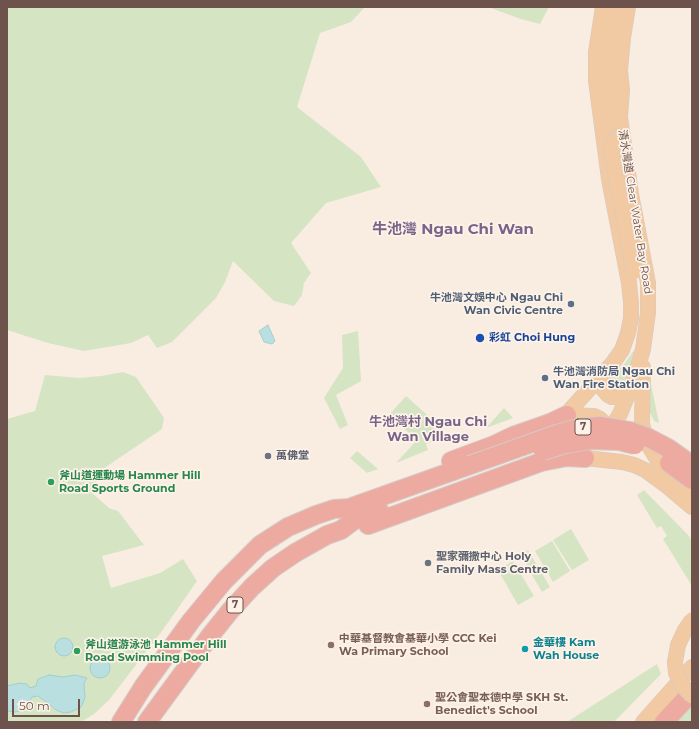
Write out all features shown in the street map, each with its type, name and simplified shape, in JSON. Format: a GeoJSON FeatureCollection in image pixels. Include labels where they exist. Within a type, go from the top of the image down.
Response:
{"type":"FeatureCollection","features":[{"type":"Feature","properties":{"kind":"highway"},"geometry":{"type":"LineString","coordinates":[[567,415],[494,445],[346,499],[344,517],[355,529],[541,462],[567,457],[586,458]]}},
{"type":"Feature","properties":{"kind":"highway","name":"7"},"geometry":{"type":"LineString","coordinates":[[121,722],[143,687],[196,615],[224,581],[255,550],[277,534],[316,515],[344,517],[472,470],[557,434],[578,428],[600,426],[630,431],[649,438],[672,451],[692,465]]}},
{"type":"Feature","properties":{"kind":"highway","name":"7"},"geometry":{"type":"LineString","coordinates":[[472,470],[556,446],[582,441],[600,440],[619,441],[641,447],[667,462],[692,480]]}},
{"type":"Feature","properties":{"kind":"highway","name":"7"},"geometry":{"type":"LineString","coordinates":[[146,722],[210,636],[252,587],[273,568],[294,553],[327,536],[344,517]]}},
{"type":"Feature","properties":{"kind":"highway"},"geometry":{"type":"LineString","coordinates":[[109,722],[128,700],[143,687]]}},
{"type":"Feature","properties":{"kind":"highway"},"geometry":{"type":"LineString","coordinates":[[664,722],[689,697]]}},
{"type":"Feature","properties":{"kind":"main road","name":"清水灣道 Clear Water Bay Road"},"geometry":{"type":"LineString","coordinates":[[567,415],[622,350],[628,334],[631,313],[628,283],[609,179],[596,81],[596,52],[603,7]]}},
{"type":"Feature","properties":{"kind":"main road"},"geometry":{"type":"LineString","coordinates":[[609,26],[611,7]]}},
{"type":"Feature","properties":{"kind":"main road"},"geometry":{"type":"LineString","coordinates":[[617,7],[602,46],[601,68],[606,117],[612,132],[622,135],[614,141],[611,151],[637,293],[636,302],[631,313]]}},
{"type":"Feature","properties":{"kind":"main road","name":"清水灣道 Clear Water Bay Road"},"geometry":{"type":"LineString","coordinates":[[586,458],[608,433],[620,414],[639,362],[645,338],[648,313],[648,283],[631,194],[620,117],[622,90],[620,70],[628,7]]}},
{"type":"Feature","properties":{"kind":"main road"},"geometry":{"type":"LineString","coordinates":[[645,338],[642,408],[643,430],[650,449],[686,496],[692,507]]}},
{"type":"Feature","properties":{"kind":"main road"},"geometry":{"type":"LineString","coordinates":[[604,373],[601,384],[602,388],[608,395],[612,397],[621,396],[630,388]]}},
{"type":"Feature","properties":{"kind":"main road"},"geometry":{"type":"LineString","coordinates":[[642,408],[646,420],[654,430],[692,460]]}},
{"type":"Feature","properties":{"kind":"main road"},"geometry":{"type":"LineString","coordinates":[[608,433],[605,424],[594,416],[567,415],[569,440],[573,448],[586,458],[611,460],[634,465],[686,496],[692,518]]}},
{"type":"Feature","properties":{"kind":"main road"},"geometry":{"type":"LineString","coordinates":[[689,697],[676,672],[675,662],[678,645],[685,630],[692,620]]}},
{"type":"Feature","properties":{"kind":"main road"},"geometry":{"type":"LineString","coordinates":[[643,722],[692,667]]}},
{"type":"Feature","properties":{"kind":"green space"},"geometry":{"type":"Polygon","coordinates":[[[7,7],[365,7],[351,22],[320,33],[297,107],[361,157],[381,187],[326,203],[291,243],[311,273],[304,283],[302,295],[294,306],[274,301],[233,261],[225,282],[216,298],[172,342],[157,348],[148,335],[131,343],[84,351],[48,343],[7,330],[7,7]]]}},
{"type":"Feature","properties":{"kind":"green space"},"geometry":{"type":"Polygon","coordinates":[[[488,7],[549,7],[540,24],[488,7]]]}},
{"type":"Feature","properties":{"kind":"green space"},"geometry":{"type":"Polygon","coordinates":[[[358,331],[361,381],[336,395],[348,425],[340,429],[324,398],[343,368],[342,335],[358,331]]]}},
{"type":"Feature","properties":{"kind":"green space"},"geometry":{"type":"Polygon","coordinates":[[[634,350],[624,385],[615,392],[608,384],[610,379],[625,363],[634,350]]]}},
{"type":"Feature","properties":{"kind":"green space"},"geometry":{"type":"Polygon","coordinates":[[[123,372],[136,377],[164,418],[162,429],[100,471],[92,493],[109,508],[118,511],[144,545],[102,556],[111,588],[160,573],[183,559],[197,581],[162,631],[109,700],[94,714],[81,722],[7,722],[7,419],[35,411],[45,375],[79,378],[123,372]]]}},
{"type":"Feature","properties":{"kind":"green space"},"geometry":{"type":"Polygon","coordinates":[[[650,379],[659,423],[654,421],[650,412],[650,379]]]}},
{"type":"Feature","properties":{"kind":"green space"},"geometry":{"type":"Polygon","coordinates":[[[406,396],[444,430],[440,438],[426,444],[428,450],[396,463],[417,440],[389,415],[406,396]]]}},
{"type":"Feature","properties":{"kind":"green space"},"geometry":{"type":"Polygon","coordinates":[[[504,408],[513,418],[486,428],[504,408]]]}},
{"type":"Feature","properties":{"kind":"green space"},"geometry":{"type":"Polygon","coordinates":[[[357,451],[378,469],[367,473],[350,458],[357,451]]]}},
{"type":"Feature","properties":{"kind":"green space"},"geometry":{"type":"Polygon","coordinates":[[[644,490],[689,536],[692,542],[692,586],[663,539],[667,536],[661,526],[657,528],[637,495],[644,490]]]}},
{"type":"Feature","properties":{"kind":"green space"},"geometry":{"type":"Polygon","coordinates":[[[571,529],[589,560],[572,570],[553,540],[571,529]]]}},
{"type":"Feature","properties":{"kind":"green space"},"geometry":{"type":"Polygon","coordinates":[[[552,541],[570,571],[553,582],[535,551],[552,541]]]}},
{"type":"Feature","properties":{"kind":"green space"},"geometry":{"type":"Polygon","coordinates":[[[528,550],[538,567],[531,572],[521,555],[528,550]]]}},
{"type":"Feature","properties":{"kind":"green space"},"geometry":{"type":"Polygon","coordinates":[[[513,561],[534,596],[518,605],[498,570],[513,561]]]}},
{"type":"Feature","properties":{"kind":"green space"},"geometry":{"type":"Polygon","coordinates":[[[540,570],[550,587],[542,592],[532,575],[540,570]]]}},
{"type":"Feature","properties":{"kind":"green space"},"geometry":{"type":"Polygon","coordinates":[[[657,664],[661,674],[614,722],[567,722],[657,664]]]}},
{"type":"Feature","properties":{"kind":"green space"},"geometry":{"type":"Polygon","coordinates":[[[692,704],[692,722],[676,722],[692,704]]]}},
{"type":"Feature","properties":{"kind":"water"},"geometry":{"type":"Polygon","coordinates":[[[268,325],[275,341],[272,344],[264,342],[259,331],[268,325]]]}},
{"type":"Feature","properties":{"kind":"water"},"geometry":{"type":"Polygon","coordinates":[[[64,638],[70,641],[73,647],[70,653],[64,656],[58,653],[55,647],[58,641],[64,638]]]}},
{"type":"Feature","properties":{"kind":"water"},"geometry":{"type":"Polygon","coordinates":[[[96,658],[104,658],[110,664],[110,672],[104,678],[96,678],[90,672],[90,664],[96,658]]]}},
{"type":"Feature","properties":{"kind":"water"},"geometry":{"type":"Polygon","coordinates":[[[49,675],[63,677],[75,675],[87,678],[84,683],[85,698],[81,707],[71,712],[64,713],[56,710],[38,696],[32,697],[25,708],[16,712],[7,711],[7,686],[20,683],[27,684],[30,688],[36,686],[38,679],[49,675]]]}},
{"type":"Feature","properties":{"kind":"place","name":"牛池灣文娛中心 Ngau Chi Wan Civic Centre"},"geometry":{"type":"Point","coordinates":[571,304]}},
{"type":"Feature","properties":{"kind":"place","name":"彩虹 Choi Hung"},"geometry":{"type":"Point","coordinates":[480,338]}},
{"type":"Feature","properties":{"kind":"place","name":"牛池灣消防局 Ngau Chi Wan Fire Station"},"geometry":{"type":"Point","coordinates":[545,378]}},
{"type":"Feature","properties":{"kind":"place","name":"萬佛堂"},"geometry":{"type":"Point","coordinates":[268,456]}},
{"type":"Feature","properties":{"kind":"place","name":"斧山道運動場 Hammer Hill Road Sports Ground"},"geometry":{"type":"Point","coordinates":[51,482]}},
{"type":"Feature","properties":{"kind":"place","name":"聖家彌撒中心 Holy Family Mass Centre"},"geometry":{"type":"Point","coordinates":[428,563]}},
{"type":"Feature","properties":{"kind":"place","name":"中華基督教會基華小學 CCC Kei Wa Primary School"},"geometry":{"type":"Point","coordinates":[331,645]}},
{"type":"Feature","properties":{"kind":"place","name":"金華樓 Kam Wah House"},"geometry":{"type":"Point","coordinates":[525,649]}},
{"type":"Feature","properties":{"kind":"place","name":"斧山道游泳池 Hammer Hill Road Swimming Pool"},"geometry":{"type":"Point","coordinates":[77,651]}},
{"type":"Feature","properties":{"kind":"place","name":"聖公會聖本德中學 SKH St. Benedict's School"},"geometry":{"type":"Point","coordinates":[427,704]}},
{"type":"Feature","properties":{"kind":"district","name":"牛池灣 Ngau Chi Wan"},"geometry":{"type":"Point","coordinates":[453,230]}},
{"type":"Feature","properties":{"kind":"district","name":"牛池灣村 Ngau Chi Wan Village"},"geometry":{"type":"Point","coordinates":[428,430]}}]}
